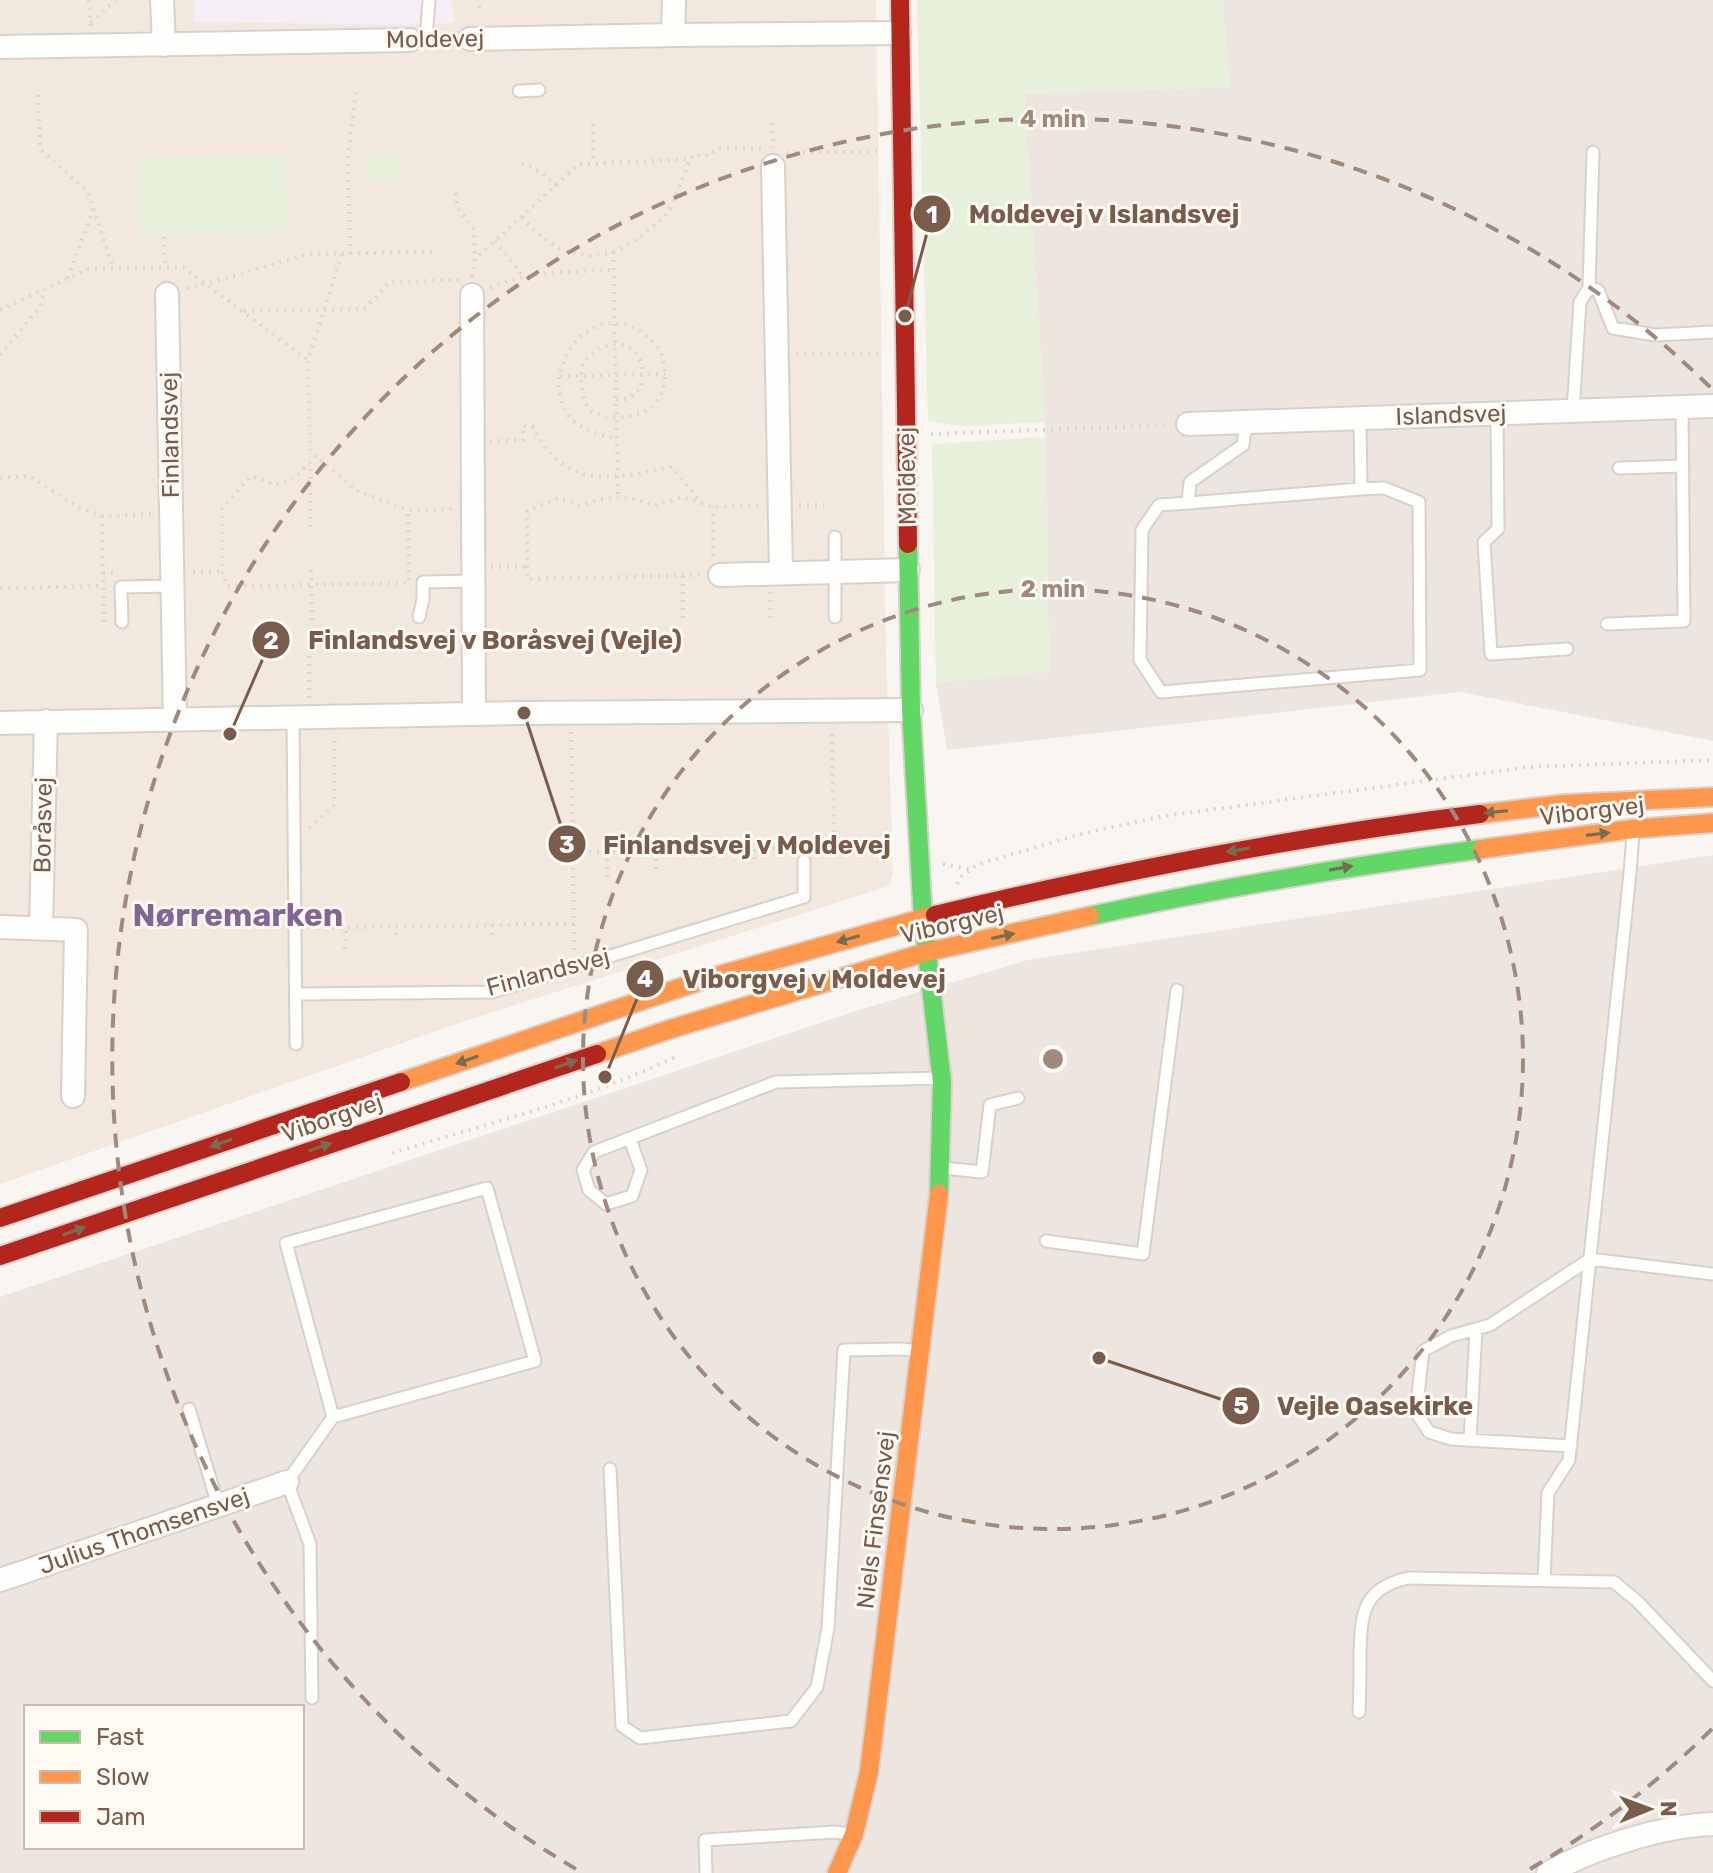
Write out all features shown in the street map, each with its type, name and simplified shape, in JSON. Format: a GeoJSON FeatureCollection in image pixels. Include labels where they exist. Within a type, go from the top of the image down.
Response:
{"type":"FeatureCollection","features":[{"type":"Feature","properties":{"kind":"street"},"geometry":{"type":"LineString","coordinates":[[162,0],[164,45]]}},
{"type":"Feature","properties":{"kind":"street"},"geometry":{"type":"LineString","coordinates":[[673,35],[674,0]]}},
{"type":"Feature","properties":{"kind":"street","name":"Moldevej"},"geometry":{"type":"LineString","coordinates":[[900,0],[911,710],[923,918]]}},
{"type":"Feature","properties":{"kind":"street","name":"Moldevej"},"geometry":{"type":"LineString","coordinates":[[470,39],[899,33]]}},
{"type":"Feature","properties":{"kind":"street","name":"Moldevej"},"geometry":{"type":"LineString","coordinates":[[0,47],[418,40]]}},
{"type":"Feature","properties":{"kind":"street"},"geometry":{"type":"LineString","coordinates":[[778,157],[777,354],[781,573]]}},
{"type":"Feature","properties":{"kind":"street","name":"Finlandsvej"},"geometry":{"type":"LineString","coordinates":[[167,294],[175,720]]}},
{"type":"Feature","properties":{"kind":"street"},"geometry":{"type":"LineString","coordinates":[[472,295],[474,714]]}},
{"type":"Feature","properties":{"kind":"street","name":"Islandsvej"},"geometry":{"type":"LineString","coordinates":[[1188,424],[1713,406]]}},
{"type":"Feature","properties":{"kind":"street"},"geometry":{"type":"LineString","coordinates":[[716,575],[908,570]]}},
{"type":"Feature","properties":{"kind":"street"},"geometry":{"type":"LineString","coordinates":[[0,723],[911,710]]}},
{"type":"Feature","properties":{"kind":"street","name":"Boråsvej"},"geometry":{"type":"LineString","coordinates":[[41,928],[46,721]]}},
{"type":"Feature","properties":{"kind":"street","name":"Viborgvej"},"geometry":{"type":"LineString","coordinates":[[0,1218],[706,979],[923,918],[1065,884],[1232,851],[1437,819],[1565,804],[1713,797]]}},
{"type":"Feature","properties":{"kind":"street","name":"Viborgvej"},"geometry":{"type":"LineString","coordinates":[[0,1256],[674,1028],[927,952],[1174,898],[1355,865],[1633,829],[1713,823]]}},
{"type":"Feature","properties":{"kind":"street","name":"Niels Finsensvej"},"geometry":{"type":"LineString","coordinates":[[837,1873],[854,1834],[869,1772],[939,1203],[941,1078],[923,918]]}},
{"type":"Feature","properties":{"kind":"street"},"geometry":{"type":"LineString","coordinates":[[0,927],[76,930],[73,1096]]}},
{"type":"Feature","properties":{"kind":"street","name":"Julius Thomsensvej"},"geometry":{"type":"LineString","coordinates":[[0,1580],[287,1482]]}},
{"type":"Feature","properties":{"kind":"street"},"geometry":{"type":"LineString","coordinates":[[1548,1873],[1570,1861],[1636,1838],[1713,1824]]}},
{"type":"Feature","properties":{"kind":"lane"},"geometry":{"type":"LineString","coordinates":[[418,40],[429,0]]}},
{"type":"Feature","properties":{"kind":"lane","name":"Moldevej"},"geometry":{"type":"LineString","coordinates":[[418,40],[470,39]]}},
{"type":"Feature","properties":{"kind":"lane"},"geometry":{"type":"LineString","coordinates":[[519,91],[539,90]]}},
{"type":"Feature","properties":{"kind":"lane"},"geometry":{"type":"LineString","coordinates":[[1573,411],[1580,302],[1589,288],[1593,152]]}},
{"type":"Feature","properties":{"kind":"lane"},"geometry":{"type":"LineString","coordinates":[[1589,288],[1598,290],[1613,328],[1655,335],[1713,332]]}},
{"type":"Feature","properties":{"kind":"lane"},"geometry":{"type":"LineString","coordinates":[[1607,624],[1684,621],[1682,407]]}},
{"type":"Feature","properties":{"kind":"lane"},"geometry":{"type":"LineString","coordinates":[[1497,413],[1498,529],[1484,542],[1491,654],[1567,649]]}},
{"type":"Feature","properties":{"kind":"lane"},"geometry":{"type":"LineString","coordinates":[[1360,419],[1361,489]]}},
{"type":"Feature","properties":{"kind":"lane"},"geometry":{"type":"LineString","coordinates":[[1188,503],[1190,482],[1243,445],[1246,422]]}},
{"type":"Feature","properties":{"kind":"lane"},"geometry":{"type":"LineString","coordinates":[[1619,468],[1683,466]]}},
{"type":"Feature","properties":{"kind":"lane"},"geometry":{"type":"LineString","coordinates":[[1384,488],[1419,502],[1420,670],[1161,692],[1140,660],[1142,530],[1159,505],[1188,503],[1384,488]]}},
{"type":"Feature","properties":{"kind":"lane"},"geometry":{"type":"LineString","coordinates":[[835,537],[835,617]]}},
{"type":"Feature","properties":{"kind":"lane"},"geometry":{"type":"LineString","coordinates":[[419,617],[423,582],[473,581]]}},
{"type":"Feature","properties":{"kind":"lane"},"geometry":{"type":"LineString","coordinates":[[122,622],[121,587],[174,586]]}},
{"type":"Feature","properties":{"kind":"lane"},"geometry":{"type":"LineString","coordinates":[[296,1044],[295,841],[301,718]]}},
{"type":"Feature","properties":{"kind":"lane"},"geometry":{"type":"LineString","coordinates":[[1544,1580],[1548,1493],[1569,1460],[1571,1446],[1633,829]]}},
{"type":"Feature","properties":{"kind":"lane","name":"Finlandsvej"},"geometry":{"type":"LineString","coordinates":[[296,994],[492,992],[804,897],[804,861]]}},
{"type":"Feature","properties":{"kind":"lane"},"geometry":{"type":"LineString","coordinates":[[1046,1241],[1143,1254],[1177,990]]}},
{"type":"Feature","properties":{"kind":"lane"},"geometry":{"type":"LineString","coordinates":[[630,1139],[641,1170],[632,1196],[606,1204],[589,1190],[583,1170],[594,1152],[776,1082],[941,1078]]}},
{"type":"Feature","properties":{"kind":"lane"},"geometry":{"type":"LineString","coordinates":[[940,1168],[982,1172],[990,1105],[1018,1098]]}},
{"type":"Feature","properties":{"kind":"lane"},"geometry":{"type":"LineString","coordinates":[[312,1698],[310,1544],[287,1482],[333,1417],[535,1361],[487,1188],[286,1243],[333,1417]]}},
{"type":"Feature","properties":{"kind":"lane"},"geometry":{"type":"LineString","coordinates":[[1571,1446],[1451,1439],[1429,1432],[1416,1412],[1423,1351],[1451,1336],[1490,1325],[1590,1259],[1713,1274]]}},
{"type":"Feature","properties":{"kind":"lane"},"geometry":{"type":"LineString","coordinates":[[1470,1440],[1476,1329]]}},
{"type":"Feature","properties":{"kind":"lane"},"geometry":{"type":"LineString","coordinates":[[610,1469],[622,1726],[640,1738],[791,1721],[817,1687],[828,1628],[844,1350],[921,1351]]}},
{"type":"Feature","properties":{"kind":"lane"},"geometry":{"type":"LineString","coordinates":[[189,1409],[218,1505]]}},
{"type":"Feature","properties":{"kind":"lane"},"geometry":{"type":"LineString","coordinates":[[1359,1712],[1364,1611],[1381,1588],[1408,1578],[1614,1582],[1638,1602],[1713,1681]]}},
{"type":"Feature","properties":{"kind":"lane"},"geometry":{"type":"LineString","coordinates":[[706,1873],[705,1840],[835,1832],[854,1834]]}},
{"type":"Feature","properties":{"kind":"path"},"geometry":{"type":"LineString","coordinates":[[91,23],[115,0]]}},
{"type":"Feature","properties":{"kind":"path"},"geometry":{"type":"LineString","coordinates":[[479,8],[480,0]]}},
{"type":"Feature","properties":{"kind":"path"},"geometry":{"type":"LineString","coordinates":[[350,254],[348,156],[356,91]]}},
{"type":"Feature","properties":{"kind":"path"},"geometry":{"type":"LineString","coordinates":[[38,95],[40,149],[88,192],[113,268]]}},
{"type":"Feature","properties":{"kind":"path"},"geometry":{"type":"LineString","coordinates":[[772,123],[773,142]]}},
{"type":"Feature","properties":{"kind":"path"},"geometry":{"type":"LineString","coordinates":[[593,124],[593,164]]}},
{"type":"Feature","properties":{"kind":"path"},"geometry":{"type":"LineString","coordinates":[[522,217],[535,233],[571,253],[592,255],[613,252],[635,243],[666,215],[693,155],[710,155],[717,148],[759,148],[778,157],[902,150]]}},
{"type":"Feature","properties":{"kind":"path"},"geometry":{"type":"LineString","coordinates":[[475,259],[579,164],[690,159]]}},
{"type":"Feature","properties":{"kind":"path"},"geometry":{"type":"LineString","coordinates":[[522,163],[541,172],[556,186]]}},
{"type":"Feature","properties":{"kind":"path"},"geometry":{"type":"LineString","coordinates":[[242,311],[364,309],[390,282],[472,279],[474,230],[457,207],[456,193]]}},
{"type":"Feature","properties":{"kind":"path"},"geometry":{"type":"LineString","coordinates":[[68,278],[93,208]]}},
{"type":"Feature","properties":{"kind":"path"},"geometry":{"type":"LineString","coordinates":[[164,237],[167,294],[309,254],[438,252]]}},
{"type":"Feature","properties":{"kind":"path"},"geometry":{"type":"LineString","coordinates":[[495,241],[523,276]]}},
{"type":"Feature","properties":{"kind":"path"},"geometry":{"type":"LineString","coordinates":[[613,252],[618,498]]}},
{"type":"Feature","properties":{"kind":"path"},"geometry":{"type":"LineString","coordinates":[[342,254],[308,360],[310,451],[356,490],[408,510],[473,509]]}},
{"type":"Feature","properties":{"kind":"path"},"geometry":{"type":"LineString","coordinates":[[472,295],[523,276],[614,270]]}},
{"type":"Feature","properties":{"kind":"path"},"geometry":{"type":"LineString","coordinates":[[0,355],[40,307],[45,289]]}},
{"type":"Feature","properties":{"kind":"path"},"geometry":{"type":"LineString","coordinates":[[616,400],[627,399],[641,388],[640,359],[626,346],[601,347],[593,351],[582,365],[582,389],[584,401],[596,414],[627,417],[650,408],[664,388],[665,374],[663,359],[649,337],[627,324],[615,323],[598,327],[570,346],[564,357],[559,391],[565,412],[580,426],[598,435],[617,438]]}},
{"type":"Feature","properties":{"kind":"path"},"geometry":{"type":"LineString","coordinates":[[777,354],[905,354]]}},
{"type":"Feature","properties":{"kind":"path"},"geometry":{"type":"LineString","coordinates":[[560,376],[665,374]]}},
{"type":"Feature","properties":{"kind":"path"},"geometry":{"type":"LineString","coordinates":[[906,435],[1188,424]]}},
{"type":"Feature","properties":{"kind":"path"},"geometry":{"type":"LineString","coordinates":[[473,441],[523,440],[523,426],[532,426],[542,445],[557,460],[576,471],[596,477],[618,477],[672,467],[702,503]]}},
{"type":"Feature","properties":{"kind":"path"},"geometry":{"type":"LineString","coordinates":[[316,456],[295,478],[276,485],[251,476],[222,508],[222,571],[227,586],[409,583],[408,510]]}},
{"type":"Feature","properties":{"kind":"path"},"geometry":{"type":"LineString","coordinates":[[310,527],[311,461]]}},
{"type":"Feature","properties":{"kind":"path"},"geometry":{"type":"LineString","coordinates":[[0,478],[29,476],[78,507],[102,516],[172,513]]}},
{"type":"Feature","properties":{"kind":"path"},"geometry":{"type":"LineString","coordinates":[[713,507],[716,575],[527,579],[527,511],[558,498],[582,506],[602,498],[634,498],[654,506],[682,497],[713,507],[824,505]]}},
{"type":"Feature","properties":{"kind":"path"},"geometry":{"type":"LineString","coordinates":[[102,516],[104,623]]}},
{"type":"Feature","properties":{"kind":"path"},"geometry":{"type":"LineString","coordinates":[[311,570],[312,620]]}},
{"type":"Feature","properties":{"kind":"path"},"geometry":{"type":"LineString","coordinates":[[683,576],[683,618]]}},
{"type":"Feature","properties":{"kind":"path"},"geometry":{"type":"LineString","coordinates":[[0,588],[103,586]]}},
{"type":"Feature","properties":{"kind":"path"},"geometry":{"type":"LineString","coordinates":[[301,718],[309,645]]}},
{"type":"Feature","properties":{"kind":"path"},"geometry":{"type":"LineString","coordinates":[[573,852],[834,848],[832,710]]}},
{"type":"Feature","properties":{"kind":"path"},"geometry":{"type":"LineString","coordinates":[[571,713],[575,967]]}},
{"type":"Feature","properties":{"kind":"path"},"geometry":{"type":"LineString","coordinates":[[295,841],[334,805],[335,717]]}},
{"type":"Feature","properties":{"kind":"path"},"geometry":{"type":"LineString","coordinates":[[953,888],[962,876],[978,864],[1089,832],[1164,816],[1529,767],[1713,760]]}},
{"type":"Feature","properties":{"kind":"path"},"geometry":{"type":"LineString","coordinates":[[754,849],[755,864]]}},
{"type":"Feature","properties":{"kind":"path"},"geometry":{"type":"LineString","coordinates":[[607,851],[607,880]]}},
{"type":"Feature","properties":{"kind":"path"},"geometry":{"type":"LineString","coordinates":[[656,851],[656,870]]}},
{"type":"Feature","properties":{"kind":"path"},"geometry":{"type":"LineString","coordinates":[[295,928],[574,924]]}},
{"type":"Feature","properties":{"kind":"path"},"geometry":{"type":"LineString","coordinates":[[492,925],[492,936]]}},
{"type":"Feature","properties":{"kind":"path"},"geometry":{"type":"LineString","coordinates":[[396,926],[396,935]]}},
{"type":"Feature","properties":{"kind":"path"},"geometry":{"type":"LineString","coordinates":[[345,949],[346,927]]}},
{"type":"Feature","properties":{"kind":"shaded area"},"geometry":{"type":"Polygon","coordinates":[[[0,0],[876,0],[886,654],[893,873],[889,886],[465,1021],[0,1184],[0,0]]]}},
{"type":"Feature","properties":{"kind":"shaded area"},"geometry":{"type":"Polygon","coordinates":[[[194,0],[452,0],[454,22],[435,25],[194,22],[194,0]]]}},
{"type":"Feature","properties":{"kind":"shaded area"},"geometry":{"type":"Polygon","coordinates":[[[1222,0],[1713,0],[1713,741],[1460,692],[947,750],[936,683],[1049,671],[1045,422],[1024,94],[1230,87],[1222,0]]]}},
{"type":"Feature","properties":{"kind":"shaded area"},"geometry":{"type":"Polygon","coordinates":[[[1713,855],[1713,1873],[0,1873],[0,1297],[862,1009],[1028,960],[1713,855]]]}},
{"type":"Feature","properties":{"kind":"green space"},"geometry":{"type":"Polygon","coordinates":[[[917,0],[1222,0],[1230,87],[1024,94],[1045,422],[961,426],[928,421],[917,0]]]}},
{"type":"Feature","properties":{"kind":"green space"},"geometry":{"type":"Polygon","coordinates":[[[399,152],[400,182],[382,182],[369,175],[369,153],[399,152]]]}},
{"type":"Feature","properties":{"kind":"green space"},"geometry":{"type":"Polygon","coordinates":[[[286,157],[287,233],[139,234],[138,158],[286,157]]]}},
{"type":"Feature","properties":{"kind":"green space"},"geometry":{"type":"Polygon","coordinates":[[[1045,437],[1049,672],[936,683],[932,444],[1045,437]]]}},
{"type":"Feature","properties":{"kind":"traffic: fast"},"geometry":{"type":"LineString","coordinates":[[908,544],[911,710],[923,918],[942,1082],[939,1194]]}},
{"type":"Feature","properties":{"kind":"traffic: fast"},"geometry":{"type":"LineString","coordinates":[[1090,916],[1285,878],[1482,849]]}},
{"type":"Feature","properties":{"kind":"traffic: slow"},"geometry":{"type":"LineString","coordinates":[[1480,814],[1565,804],[1713,797]]}},
{"type":"Feature","properties":{"kind":"traffic: slow"},"geometry":{"type":"LineString","coordinates":[[1482,849],[1633,829],[1713,823]]}},
{"type":"Feature","properties":{"kind":"traffic: slow"},"geometry":{"type":"LineString","coordinates":[[401,1082],[706,979],[935,915]]}},
{"type":"Feature","properties":{"kind":"traffic: slow"},"geometry":{"type":"LineString","coordinates":[[597,1054],[927,952],[1090,916]]}},
{"type":"Feature","properties":{"kind":"traffic: slow"},"geometry":{"type":"LineString","coordinates":[[837,1873],[854,1834],[869,1772],[939,1194]]}},
{"type":"Feature","properties":{"kind":"traffic: jam"},"geometry":{"type":"LineString","coordinates":[[900,0],[908,544]]}},
{"type":"Feature","properties":{"kind":"traffic: jam"},"geometry":{"type":"LineString","coordinates":[[935,915],[1206,857],[1343,833],[1480,814]]}},
{"type":"Feature","properties":{"kind":"traffic: jam"},"geometry":{"type":"LineString","coordinates":[[0,1256],[597,1054]]}},
{"type":"Feature","properties":{"kind":"traffic: jam"},"geometry":{"type":"LineString","coordinates":[[0,1218],[401,1082]]}},
{"type":"Feature","properties":{"kind":"place","name":"Moldevej v Islandsvej"},"geometry":{"type":"Point","coordinates":[905,316]}},
{"type":"Feature","properties":{"kind":"place","name":"Finlandsvej v Moldevej"},"geometry":{"type":"Point","coordinates":[524,713]}},
{"type":"Feature","properties":{"kind":"place","name":"Finlandsvej v Boråsvej (Vejle)"},"geometry":{"type":"Point","coordinates":[230,734]}},
{"type":"Feature","properties":{"kind":"place","name":"Viborgvej v Moldevej"},"geometry":{"type":"Point","coordinates":[605,1077]}},
{"type":"Feature","properties":{"kind":"place","name":"Vejle Oasekirke"},"geometry":{"type":"Point","coordinates":[1099,1358]}},
{"type":"Feature","properties":{"kind":"district","name":"Nørremarken"},"geometry":{"type":"Point","coordinates":[238,915]}}]}
